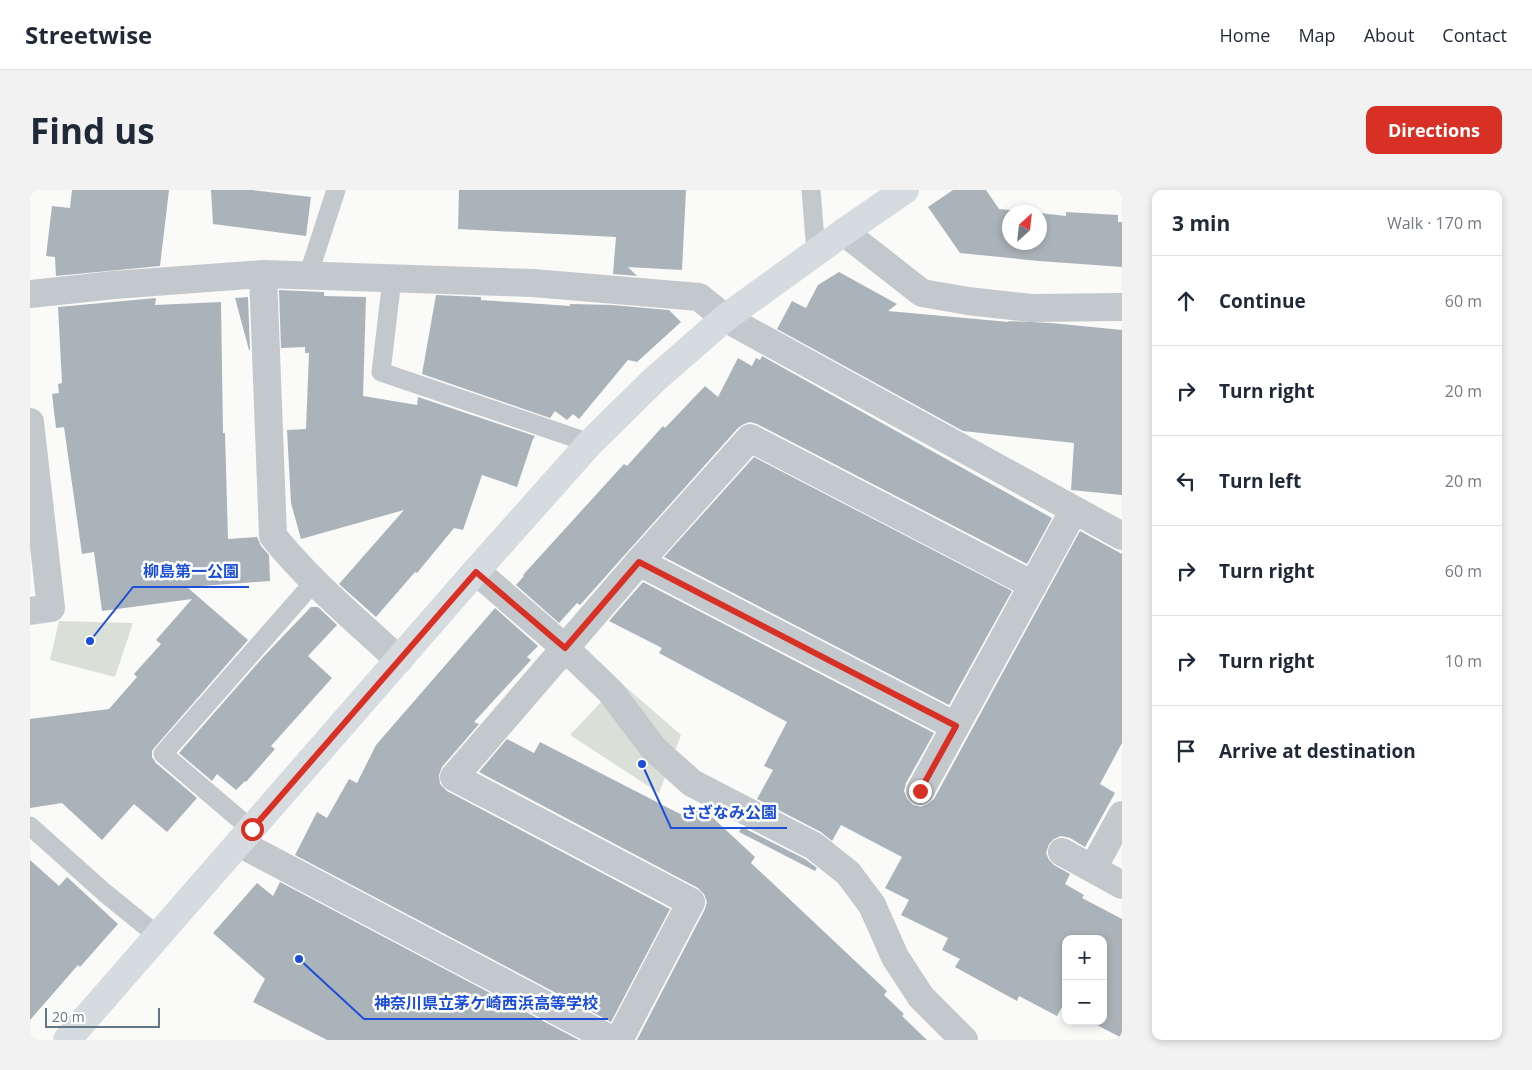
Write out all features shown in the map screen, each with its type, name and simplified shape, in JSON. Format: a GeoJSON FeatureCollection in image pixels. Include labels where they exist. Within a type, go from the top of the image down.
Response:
{"type":"FeatureCollection","features":[{"type":"Feature","properties":{"kind":"street"},"geometry":{"type":"LineString","coordinates":[[68,1040],[590,444],[654,380],[726,318],[844,232],[906,190]]}},
{"type":"Feature","properties":{"kind":"street"},"geometry":{"type":"LineString","coordinates":[[844,232],[922,293],[968,301],[1032,308],[1122,308]]}},
{"type":"Feature","properties":{"kind":"street"},"geometry":{"type":"LineString","coordinates":[[263,274],[274,536],[294,563],[399,660]]}},
{"type":"Feature","properties":{"kind":"street"},"geometry":{"type":"LineString","coordinates":[[30,294],[114,285],[263,274],[533,283],[700,298],[726,318],[1122,536]]}},
{"type":"Feature","properties":{"kind":"street"},"geometry":{"type":"LineString","coordinates":[[30,422],[51,608],[30,611]]}},
{"type":"Feature","properties":{"kind":"street"},"geometry":{"type":"LineString","coordinates":[[619,1040],[691,902],[454,777],[639,562],[750,438],[1033,585]]}},
{"type":"Feature","properties":{"kind":"street"},"geometry":{"type":"LineString","coordinates":[[920,791],[1074,510]]}},
{"type":"Feature","properties":{"kind":"street"},"geometry":{"type":"LineString","coordinates":[[639,562],[956,726]]}},
{"type":"Feature","properties":{"kind":"street"},"geometry":{"type":"LineString","coordinates":[[476,572],[565,648],[610,691],[654,749],[692,783],[814,846],[848,873],[872,906],[895,957],[922,997],[964,1040]]}},
{"type":"Feature","properties":{"kind":"street"},"geometry":{"type":"LineString","coordinates":[[1093,868],[1122,815]]}},
{"type":"Feature","properties":{"kind":"street"},"geometry":{"type":"LineString","coordinates":[[245,836],[612,1040]]}},
{"type":"Feature","properties":{"kind":"street"},"geometry":{"type":"LineString","coordinates":[[1062,852],[1122,885]]}},
{"type":"Feature","properties":{"kind":"lane"},"geometry":{"type":"LineString","coordinates":[[308,276],[336,190]]}},
{"type":"Feature","properties":{"kind":"lane"},"geometry":{"type":"LineString","coordinates":[[811,190],[816,252]]}},
{"type":"Feature","properties":{"kind":"lane"},"geometry":{"type":"LineString","coordinates":[[392,279],[381,372],[590,444]]}},
{"type":"Feature","properties":{"kind":"lane"},"geometry":{"type":"LineString","coordinates":[[245,836],[163,754],[314,582]]}},
{"type":"Feature","properties":{"kind":"lane"},"geometry":{"type":"LineString","coordinates":[[30,826],[105,893],[158,936]]}},
{"type":"Feature","properties":{"kind":"shaded area"},"geometry":{"type":"Polygon","coordinates":[[[59,621],[133,623],[115,677],[50,660],[59,621]]]}},
{"type":"Feature","properties":{"kind":"shaded area"},"geometry":{"type":"Polygon","coordinates":[[[620,682],[681,735],[659,793],[570,735],[620,682]]]}},
{"type":"Feature","properties":{"kind":"building"},"geometry":{"type":"Polygon","coordinates":[[[72,190],[169,190],[160,266],[56,276],[55,257],[46,256],[52,206],[70,208],[72,190]]]}},
{"type":"Feature","properties":{"kind":"building"},"geometry":{"type":"Polygon","coordinates":[[[211,190],[252,190],[311,197],[306,236],[213,224],[211,190]]]}},
{"type":"Feature","properties":{"kind":"building"},"geometry":{"type":"Polygon","coordinates":[[[459,190],[686,190],[682,270],[628,267],[637,276],[613,274],[616,237],[458,229],[459,190]]]}},
{"type":"Feature","properties":{"kind":"building"},"geometry":{"type":"Polygon","coordinates":[[[953,190],[986,190],[999,209],[1002,209],[1002,250],[1047,250],[1047,214],[1066,216],[1066,212],[1118,215],[1118,222],[1122,222],[1122,267],[960,253],[928,207],[953,190]]]}},
{"type":"Feature","properties":{"kind":"building"},"geometry":{"type":"Polygon","coordinates":[[[839,272],[897,304],[888,311],[1122,330],[1122,495],[1071,490],[1074,443],[963,431],[777,329],[792,301],[806,308],[818,285],[839,272]]]}},
{"type":"Feature","properties":{"kind":"building"},"geometry":{"type":"Polygon","coordinates":[[[279,290],[324,292],[324,296],[366,297],[363,396],[417,405],[418,397],[535,436],[517,487],[482,475],[463,530],[454,528],[417,573],[415,572],[376,617],[339,584],[404,510],[301,539],[291,503],[287,430],[306,429],[309,353],[305,353],[305,347],[281,348],[279,290]]]}},
{"type":"Feature","properties":{"kind":"building"},"geometry":{"type":"Polygon","coordinates":[[[436,295],[481,297],[481,300],[570,306],[570,304],[612,305],[669,310],[681,322],[637,362],[628,360],[579,419],[573,414],[567,420],[555,411],[550,418],[422,374],[436,295]]]}},
{"type":"Feature","properties":{"kind":"building"},"geometry":{"type":"Polygon","coordinates":[[[248,297],[250,350],[235,298],[248,297]]]}},
{"type":"Feature","properties":{"kind":"building"},"geometry":{"type":"Polygon","coordinates":[[[156,298],[155,305],[221,302],[223,433],[225,433],[228,539],[257,537],[261,546],[269,555],[270,581],[187,587],[248,640],[152,751],[152,757],[156,763],[197,798],[167,832],[134,804],[102,840],[62,803],[30,808],[30,719],[109,709],[137,677],[134,674],[161,644],[156,640],[192,599],[102,611],[94,552],[82,554],[64,427],[56,428],[52,394],[59,393],[58,384],[62,383],[58,307],[156,298]]]}},
{"type":"Feature","properties":{"kind":"building"},"geometry":{"type":"Polygon","coordinates":[[[762,356],[1052,518],[1027,564],[750,422],[738,428],[580,605],[577,603],[559,623],[516,585],[624,464],[627,466],[663,426],[665,428],[705,386],[718,397],[738,358],[752,366],[756,358],[760,360],[762,356]]]}},
{"type":"Feature","properties":{"kind":"building"},"geometry":{"type":"Polygon","coordinates":[[[754,457],[1012,591],[949,705],[664,557],[754,457]]]}},
{"type":"Feature","properties":{"kind":"building"},"geometry":{"type":"Polygon","coordinates":[[[1080,531],[1122,554],[1122,743],[1100,784],[1115,793],[1085,847],[1070,838],[1061,836],[1049,844],[1046,853],[1054,865],[1070,874],[1065,884],[1084,895],[1082,898],[1122,919],[1122,1038],[1097,1025],[1107,1025],[1107,935],[1062,935],[1062,1007],[1057,1016],[1019,996],[1017,1001],[955,967],[960,959],[942,950],[948,938],[901,915],[909,900],[885,888],[902,857],[841,825],[832,841],[821,832],[757,799],[773,770],[764,766],[787,722],[659,653],[662,648],[609,621],[643,582],[934,733],[906,783],[904,791],[907,799],[913,805],[921,807],[934,799],[1080,531]]]}},
{"type":"Feature","properties":{"kind":"building"},"geometry":{"type":"Polygon","coordinates":[[[311,607],[318,607],[337,625],[308,656],[332,678],[271,746],[275,749],[246,782],[236,790],[217,774],[212,781],[179,753],[265,655],[311,607]]]}},
{"type":"Feature","properties":{"kind":"building"},"geometry":{"type":"Polygon","coordinates":[[[495,608],[538,646],[527,657],[531,660],[474,722],[479,724],[442,767],[439,775],[440,784],[447,791],[670,909],[611,1022],[295,855],[317,812],[327,818],[349,779],[357,783],[376,745],[495,608]]]}},
{"type":"Feature","properties":{"kind":"building"},"geometry":{"type":"Polygon","coordinates":[[[507,739],[534,753],[540,742],[684,816],[689,806],[713,818],[755,857],[751,863],[887,991],[884,995],[927,1040],[637,1040],[705,909],[707,902],[704,894],[698,888],[479,772],[507,739]]]}},
{"type":"Feature","properties":{"kind":"building"},"geometry":{"type":"Polygon","coordinates":[[[742,827],[805,859],[817,868],[815,871],[739,832],[742,827]]]}},
{"type":"Feature","properties":{"kind":"building"},"geometry":{"type":"Polygon","coordinates":[[[30,860],[59,886],[67,877],[118,924],[80,967],[78,965],[30,1020],[30,860]]]}},
{"type":"Feature","properties":{"kind":"building"},"geometry":{"type":"Polygon","coordinates":[[[280,882],[579,1040],[327,1040],[253,1002],[265,979],[213,933],[257,883],[273,896],[280,882]]]}},
{"type":"Feature","properties":{"kind":"place","name":"柳島第一公園"},"geometry":{"type":"Point","coordinates":[90,641]}},
{"type":"Feature","properties":{"kind":"place","name":"さざなみ公園"},"geometry":{"type":"Point","coordinates":[642,764]}},
{"type":"Feature","properties":{"kind":"place","name":"神奈川県立茅ケ崎西浜高等学校"},"geometry":{"type":"Point","coordinates":[299,959]}},
{"type":"Feature","properties":{"kind":"route"},"geometry":{"type":"LineString","coordinates":[[252,829],[476,572],[565,648],[639,562],[956,726],[920,791]]}}]}
